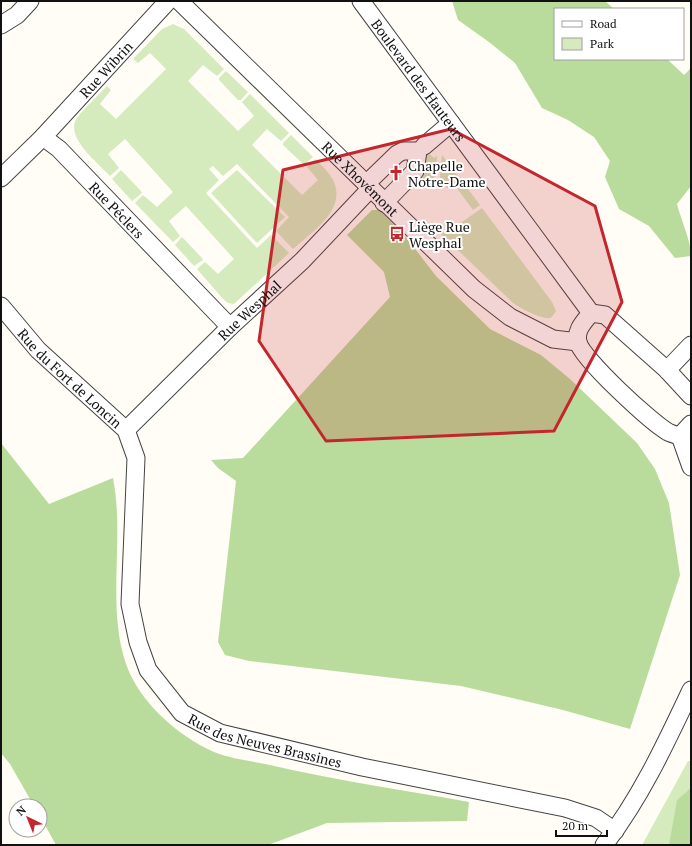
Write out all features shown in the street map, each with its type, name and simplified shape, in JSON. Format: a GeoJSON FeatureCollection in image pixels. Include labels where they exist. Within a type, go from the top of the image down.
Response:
{"type":"FeatureCollection","features":[{"type":"Feature","properties":{"kind":"street"},"geometry":{"type":"LineString","coordinates":[[1,25],[17,14],[30,1]]}},
{"type":"Feature","properties":{"kind":"street","name":"Rue Wibrin"},"geometry":{"type":"LineString","coordinates":[[43,137],[168,1]]}},
{"type":"Feature","properties":{"kind":"street","name":"Rue Xhovémont"},"geometry":{"type":"LineString","coordinates":[[179,1],[384,203],[474,289],[510,317],[552,339],[578,342]]}},
{"type":"Feature","properties":{"kind":"street","name":"Boulevard des Hauteurs"},"geometry":{"type":"LineString","coordinates":[[361,1],[591,313]]}},
{"type":"Feature","properties":{"kind":"street"},"geometry":{"type":"LineString","coordinates":[[424,146],[451,122]]}},
{"type":"Feature","properties":{"kind":"street"},"geometry":{"type":"LineString","coordinates":[[1,178],[43,137]]}},
{"type":"Feature","properties":{"kind":"street","name":"Rue Péclers"},"geometry":{"type":"LineString","coordinates":[[43,137],[59,149],[230,327]]}},
{"type":"Feature","properties":{"kind":"street","name":"Rue Wesphal"},"geometry":{"type":"LineString","coordinates":[[126,430],[230,327],[302,261],[397,154],[403,151],[418,151],[415,171],[384,203]]}},
{"type":"Feature","properties":{"kind":"street","name":"Rue du Fort de Loncin"},"geometry":{"type":"LineString","coordinates":[[1,306],[38,350],[126,430]]}},
{"type":"Feature","properties":{"kind":"street"},"geometry":{"type":"LineString","coordinates":[[691,396],[667,370],[606,316],[591,313],[579,328],[578,342],[588,360],[654,422],[669,433],[686,430],[691,467]]}},
{"type":"Feature","properties":{"kind":"street"},"geometry":{"type":"LineString","coordinates":[[667,370],[691,345]]}},
{"type":"Feature","properties":{"kind":"street","name":"Rue des Neuves Brassines"},"geometry":{"type":"LineString","coordinates":[[126,430],[136,458],[130,604],[138,642],[148,670],[182,713],[220,733],[362,767],[565,808],[596,818],[615,831]]}},
{"type":"Feature","properties":{"kind":"street"},"geometry":{"type":"LineString","coordinates":[[604,845],[615,831],[654,764],[691,690]]}},
{"type":"Feature","properties":{"kind":"highlighted area"},"geometry":{"type":"Polygon","coordinates":[[[451,129],[595,206],[622,302],[554,431],[326,441],[259,341],[283,170],[451,129]]]}},
{"type":"Feature","properties":{"kind":"green space"},"geometry":{"type":"Polygon","coordinates":[[[452,1],[605,1],[613,8],[554,8],[554,60],[668,60],[684,75],[691,68],[691,186],[677,204],[688,237],[691,256],[675,258],[649,226],[619,209],[605,177],[610,161],[594,137],[568,120],[542,108],[515,63],[458,20],[452,1]]]}},
{"type":"Feature","properties":{"kind":"green space"},"geometry":{"type":"Polygon","coordinates":[[[173,24],[184,29],[224,69],[217,76],[203,65],[188,81],[238,131],[254,116],[242,102],[250,94],[289,133],[281,141],[267,129],[252,145],[302,195],[318,180],[307,167],[315,159],[330,175],[336,186],[336,197],[333,207],[327,217],[293,249],[276,231],[289,217],[237,164],[223,176],[213,166],[209,169],[219,180],[206,193],[257,248],[271,235],[289,253],[234,304],[228,303],[224,300],[197,269],[205,262],[218,274],[234,259],[186,206],[169,221],[180,236],[173,242],[135,203],[143,195],[157,207],[173,192],[125,139],[108,154],[119,168],[110,176],[84,149],[75,133],[74,125],[77,118],[107,86],[111,90],[100,104],[116,119],[166,69],[150,53],[138,63],[133,59],[162,29],[173,24]]]}},
{"type":"Feature","properties":{"kind":"green space"},"geometry":{"type":"Polygon","coordinates":[[[226,71],[248,92],[241,100],[238,100],[219,80],[219,78],[226,71]]]}},
{"type":"Feature","properties":{"kind":"green space"},"geometry":{"type":"Polygon","coordinates":[[[291,135],[313,157],[305,164],[303,164],[283,145],[283,143],[291,135]]]}},
{"type":"Feature","properties":{"kind":"green space"},"geometry":{"type":"Polygon","coordinates":[[[427,152],[434,158],[437,156],[436,174],[426,187],[414,178],[427,152]]]}},
{"type":"Feature","properties":{"kind":"green space"},"geometry":{"type":"Polygon","coordinates":[[[442,155],[480,205],[473,210],[454,184],[447,188],[440,177],[442,155]]]}},
{"type":"Feature","properties":{"kind":"green space"},"geometry":{"type":"Polygon","coordinates":[[[121,170],[142,193],[132,201],[112,179],[121,170]]]}},
{"type":"Feature","properties":{"kind":"green space"},"geometry":{"type":"Polygon","coordinates":[[[237,170],[285,217],[257,243],[211,193],[237,170]]]}},
{"type":"Feature","properties":{"kind":"green space"},"geometry":{"type":"Polygon","coordinates":[[[482,208],[552,302],[556,311],[550,318],[536,315],[512,302],[441,234],[451,224],[455,226],[459,224],[482,208]]]}},
{"type":"Feature","properties":{"kind":"green space"},"geometry":{"type":"Polygon","coordinates":[[[372,210],[380,210],[409,241],[436,276],[490,329],[541,355],[570,379],[637,443],[655,469],[669,503],[680,575],[630,729],[563,710],[461,686],[249,661],[225,655],[218,642],[236,481],[218,468],[211,460],[243,458],[390,297],[384,272],[347,235],[372,210]]]}},
{"type":"Feature","properties":{"kind":"green space"},"geometry":{"type":"Polygon","coordinates":[[[182,237],[203,260],[194,266],[175,245],[182,237]]]}},
{"type":"Feature","properties":{"kind":"green space"},"geometry":{"type":"Polygon","coordinates":[[[1,443],[49,504],[113,478],[117,524],[116,595],[120,641],[126,664],[140,692],[161,716],[174,727],[200,745],[214,752],[227,756],[344,780],[469,802],[467,821],[327,823],[268,845],[56,845],[48,830],[48,798],[29,798],[10,764],[1,753],[1,443]]]}},
{"type":"Feature","properties":{"kind":"green space"},"geometry":{"type":"Polygon","coordinates":[[[688,761],[691,761],[691,845],[642,845],[688,761]]]}},
{"type":"Feature","properties":{"kind":"green space"},"geometry":{"type":"Polygon","coordinates":[[[691,788],[691,845],[669,845],[677,800],[691,788]]]}},
{"type":"Feature","properties":{"kind":"place","name":"Chapelle Notre-Dame"},"geometry":{"type":"Point","coordinates":[396,173]}},
{"type":"Feature","properties":{"kind":"place","name":"Liège Rue Wesphal"},"geometry":{"type":"Point","coordinates":[397,234]}}]}
